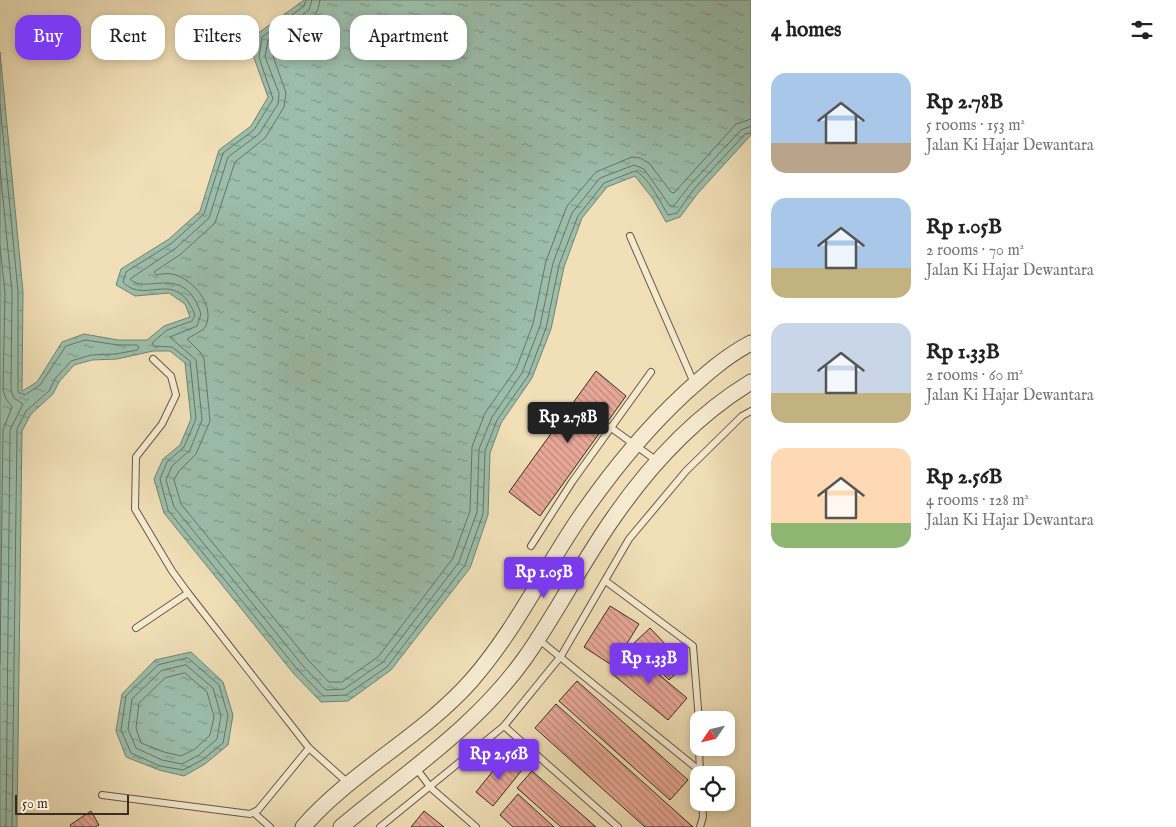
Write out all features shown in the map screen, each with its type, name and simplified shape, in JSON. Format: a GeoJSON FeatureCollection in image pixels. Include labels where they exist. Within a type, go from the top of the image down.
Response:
{"type":"FeatureCollection","features":[{"type":"Feature","properties":{"kind":"street"},"geometry":{"type":"LineString","coordinates":[[303,827],[318,809],[433,719],[472,680],[516,622],[580,517],[634,445],[654,422],[707,371],[751,343]]}},
{"type":"Feature","properties":{"kind":"street"},"geometry":{"type":"LineString","coordinates":[[341,827],[446,744],[496,694],[537,639],[613,518],[645,475],[708,414],[751,382]]}},
{"type":"Feature","properties":{"kind":"lane"},"geometry":{"type":"LineString","coordinates":[[630,236],[694,384]]}},
{"type":"Feature","properties":{"kind":"lane"},"geometry":{"type":"LineString","coordinates":[[153,359],[171,376],[176,394],[162,424],[136,457],[135,509],[172,571],[188,593],[309,748],[349,784]]}},
{"type":"Feature","properties":{"kind":"lane"},"geometry":{"type":"LineString","coordinates":[[531,546],[572,482],[650,372]]}},
{"type":"Feature","properties":{"kind":"lane"},"geometry":{"type":"LineString","coordinates":[[380,827],[431,788],[504,726],[561,656],[629,540],[686,471],[742,416],[751,411]]}},
{"type":"Feature","properties":{"kind":"lane"},"geometry":{"type":"LineString","coordinates":[[610,427],[658,462]]}},
{"type":"Feature","properties":{"kind":"lane"},"geometry":{"type":"LineString","coordinates":[[606,582],[693,646],[698,711]]}},
{"type":"Feature","properties":{"kind":"lane"},"geometry":{"type":"LineString","coordinates":[[136,628],[188,593]]}},
{"type":"Feature","properties":{"kind":"lane"},"geometry":{"type":"LineString","coordinates":[[537,639],[561,656],[692,766]]}},
{"type":"Feature","properties":{"kind":"lane"},"geometry":{"type":"LineString","coordinates":[[504,726],[618,827]]}},
{"type":"Feature","properties":{"kind":"lane"},"geometry":{"type":"LineString","coordinates":[[254,813],[309,748]]}},
{"type":"Feature","properties":{"kind":"lane"},"geometry":{"type":"LineString","coordinates":[[415,767],[431,788],[476,827]]}},
{"type":"Feature","properties":{"kind":"lane"},"geometry":{"type":"LineString","coordinates":[[102,795],[254,813],[270,827]]}},
{"type":"Feature","properties":{"kind":"lane"},"geometry":{"type":"LineString","coordinates":[[700,827],[703,811]]}},
{"type":"Feature","properties":{"kind":"water"},"geometry":{"type":"Polygon","coordinates":[[[304,0],[751,0],[751,135],[698,193],[680,217],[666,222],[653,199],[635,176],[607,187],[582,218],[564,267],[551,329],[532,378],[501,423],[490,453],[488,515],[470,568],[391,670],[348,701],[321,702],[294,674],[164,513],[154,479],[163,459],[180,445],[191,419],[185,363],[170,351],[153,351],[117,359],[92,360],[74,365],[59,382],[53,394],[31,414],[22,431],[17,827],[0,827],[0,52],[23,292],[22,391],[37,382],[62,342],[84,334],[118,340],[147,340],[164,326],[190,317],[185,304],[169,293],[135,296],[116,285],[121,269],[169,239],[200,211],[219,150],[251,126],[268,97],[255,60],[259,60],[259,33],[269,25],[269,60],[340,60],[340,15],[283,15],[304,0]]]}},
{"type":"Feature","properties":{"kind":"water"},"geometry":{"type":"Polygon","coordinates":[[[191,652],[223,682],[233,715],[228,745],[205,764],[184,776],[159,770],[126,757],[116,731],[122,694],[155,660],[191,652]]]}},
{"type":"Feature","properties":{"kind":"building"},"geometry":{"type":"Polygon","coordinates":[[[596,371],[626,396],[540,516],[509,492],[596,371]]]}},
{"type":"Feature","properties":{"kind":"building"},"geometry":{"type":"Polygon","coordinates":[[[610,606],[639,624],[613,666],[584,647],[610,606]]]}},
{"type":"Feature","properties":{"kind":"building"},"geometry":{"type":"Polygon","coordinates":[[[650,628],[685,665],[669,680],[634,643],[650,628]]]}},
{"type":"Feature","properties":{"kind":"building"},"geometry":{"type":"Polygon","coordinates":[[[629,650],[687,698],[668,720],[611,673],[629,650]]]}},
{"type":"Feature","properties":{"kind":"building"},"geometry":{"type":"Polygon","coordinates":[[[577,681],[688,780],[670,800],[559,701],[577,681]]]}},
{"type":"Feature","properties":{"kind":"building"},"geometry":{"type":"Polygon","coordinates":[[[556,704],[693,827],[645,827],[535,728],[556,704]]]}},
{"type":"Feature","properties":{"kind":"building"},"geometry":{"type":"Polygon","coordinates":[[[505,756],[522,770],[493,806],[476,792],[505,756]]]}},
{"type":"Feature","properties":{"kind":"building"},"geometry":{"type":"Polygon","coordinates":[[[532,771],[596,827],[561,827],[517,788],[532,771]]]}},
{"type":"Feature","properties":{"kind":"building"},"geometry":{"type":"Polygon","coordinates":[[[518,794],[554,827],[513,827],[500,815],[518,794]]]}},
{"type":"Feature","properties":{"kind":"building"},"geometry":{"type":"Polygon","coordinates":[[[91,811],[99,825],[95,827],[71,827],[70,825],[91,811]]]}},
{"type":"Feature","properties":{"kind":"building"},"geometry":{"type":"Polygon","coordinates":[[[424,811],[444,827],[411,827],[424,811]]]}}]}
